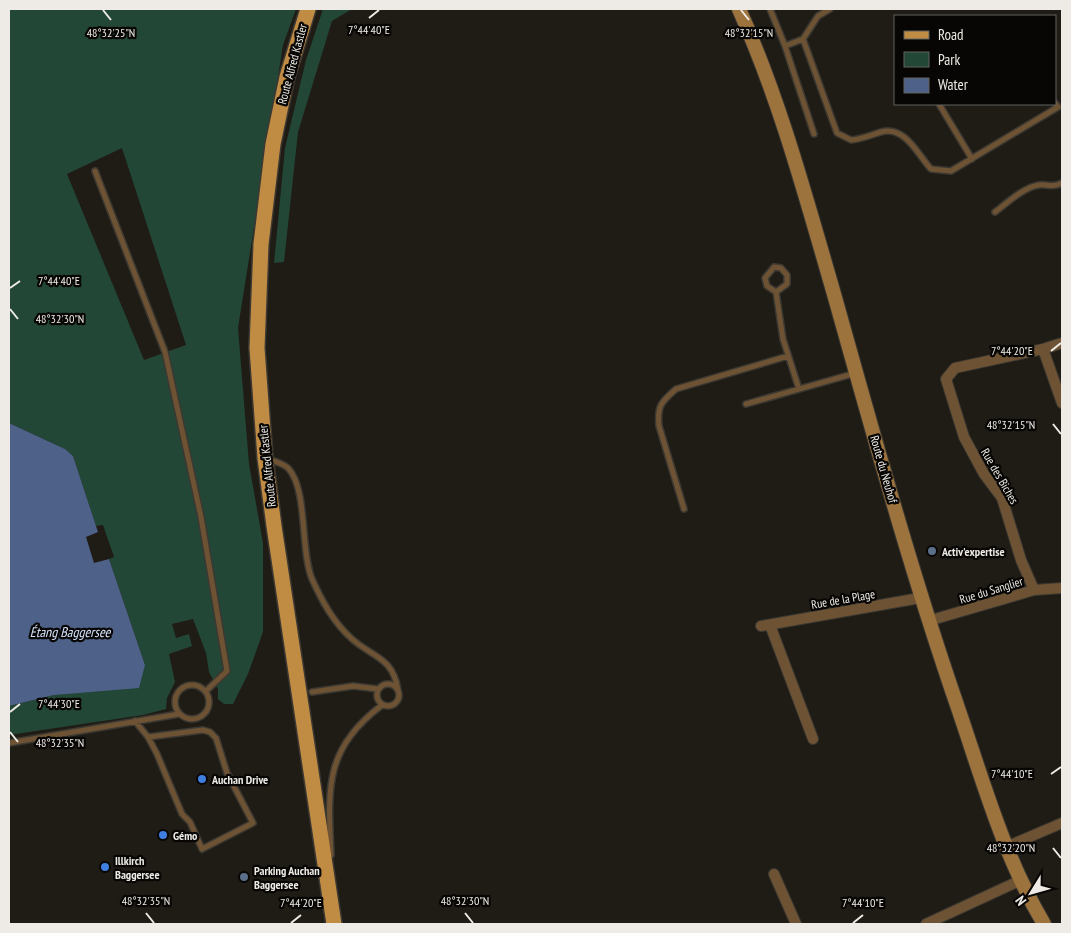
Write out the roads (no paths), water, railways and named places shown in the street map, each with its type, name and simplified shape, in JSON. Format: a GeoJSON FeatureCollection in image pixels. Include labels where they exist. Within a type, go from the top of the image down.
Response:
{"type":"FeatureCollection","features":[{"type":"Feature","properties":{"kind":"main road","name":"Route Alfred Kastler"},"geometry":{"type":"LineString","coordinates":[[308,9],[287,78],[272,144],[261,244],[257,348],[265,458],[334,921]]}},
{"type":"Feature","properties":{"kind":"street","name":"Route du Neuhof"},"geometry":{"type":"LineString","coordinates":[[739,9],[768,80],[784,126],[920,598],[1006,847],[1044,924]]}},
{"type":"Feature","properties":{"kind":"street","name":"Rue des Biches"},"geometry":{"type":"LineString","coordinates":[[1034,590],[1021,560],[1002,498],[984,474],[964,437],[946,379],[955,368],[1043,350],[1062,343]]}},
{"type":"Feature","properties":{"kind":"street"},"geometry":{"type":"LineString","coordinates":[[1043,350],[1062,403]]}},
{"type":"Feature","properties":{"kind":"street","name":"Rue du Sanglier"},"geometry":{"type":"LineString","coordinates":[[928,621],[1034,590],[1061,591]]}},
{"type":"Feature","properties":{"kind":"street","name":"Rue de la Plage"},"geometry":{"type":"LineString","coordinates":[[813,739],[766,625],[920,598]]}},
{"type":"Feature","properties":{"kind":"street"},"geometry":{"type":"LineString","coordinates":[[1006,847],[1062,823]]}},
{"type":"Feature","properties":{"kind":"street"},"geometry":{"type":"LineString","coordinates":[[774,874],[796,924]]}},
{"type":"Feature","properties":{"kind":"street"},"geometry":{"type":"LineString","coordinates":[[926,924],[1021,880]]}},
{"type":"Feature","properties":{"kind":"lane"},"geometry":{"type":"LineString","coordinates":[[770,9],[785,46],[814,134]]}},
{"type":"Feature","properties":{"kind":"lane"},"geometry":{"type":"LineString","coordinates":[[785,46],[803,39],[818,16],[830,9]]}},
{"type":"Feature","properties":{"kind":"lane"},"geometry":{"type":"LineString","coordinates":[[803,39],[837,133],[851,140],[859,140],[884,131],[894,132],[906,137],[931,169],[951,171],[1058,107],[1056,104]]}},
{"type":"Feature","properties":{"kind":"lane"},"geometry":{"type":"LineString","coordinates":[[940,105],[972,159]]}},
{"type":"Feature","properties":{"kind":"lane"},"geometry":{"type":"LineString","coordinates":[[95,171],[165,352],[201,516],[227,671],[206,691]]}},
{"type":"Feature","properties":{"kind":"lane"},"geometry":{"type":"LineString","coordinates":[[995,212],[1015,197],[1038,185],[1056,186],[1062,183]]}},
{"type":"Feature","properties":{"kind":"lane"},"geometry":{"type":"LineString","coordinates":[[776,292],[788,284],[787,275],[781,268],[774,267],[765,278],[767,286],[776,292],[783,339],[799,389]]}},
{"type":"Feature","properties":{"kind":"lane"},"geometry":{"type":"LineString","coordinates":[[684,509],[659,426],[657,412],[663,400],[676,389],[788,356]]}},
{"type":"Feature","properties":{"kind":"lane"},"geometry":{"type":"LineString","coordinates":[[746,404],[856,373]]}},
{"type":"Feature","properties":{"kind":"lane"},"geometry":{"type":"LineString","coordinates":[[265,458],[287,467],[296,484],[310,572],[321,599],[335,621],[352,639],[384,660],[395,676],[399,696],[396,702],[388,706],[382,705],[377,700],[378,689]]}},
{"type":"Feature","properties":{"kind":"lane"},"geometry":{"type":"LineString","coordinates":[[312,692],[353,686],[378,689],[386,683],[393,685],[398,690]]}},
{"type":"Feature","properties":{"kind":"lane"},"geometry":{"type":"LineString","coordinates":[[192,684],[206,691],[209,703],[205,714],[189,720],[179,714],[176,709],[175,697],[182,688],[192,684]]}},
{"type":"Feature","properties":{"kind":"lane"},"geometry":{"type":"LineString","coordinates":[[334,921],[329,813],[331,774],[337,757],[353,730],[382,705]]}},
{"type":"Feature","properties":{"kind":"lane"},"geometry":{"type":"LineString","coordinates":[[9,743],[179,714]]}},
{"type":"Feature","properties":{"kind":"lane"},"geometry":{"type":"LineString","coordinates":[[135,721],[148,737],[182,814],[190,822],[202,848],[253,823],[227,773],[216,738],[210,732],[203,730],[148,737]]}},
{"type":"Feature","properties":{"kind":"water","name":"Étang Baggersee"},"geometry":{"type":"Polygon","coordinates":[[[9,423],[65,449],[73,456],[98,532],[86,537],[94,563],[109,559],[145,665],[139,688],[54,695],[9,706],[9,423]]]}},
{"type":"Feature","properties":{"kind":"place","name":"Activ'expertise"},"geometry":{"type":"Point","coordinates":[932,551]}},
{"type":"Feature","properties":{"kind":"place","name":"Auchan Drive"},"geometry":{"type":"Point","coordinates":[202,779]}},
{"type":"Feature","properties":{"kind":"place","name":"Gémo"},"geometry":{"type":"Point","coordinates":[163,835]}},
{"type":"Feature","properties":{"kind":"place","name":"Illkirch Baggersee"},"geometry":{"type":"Point","coordinates":[105,867]}},
{"type":"Feature","properties":{"kind":"place","name":"Parking Auchan Baggersee"},"geometry":{"type":"Point","coordinates":[244,877]}}]}
